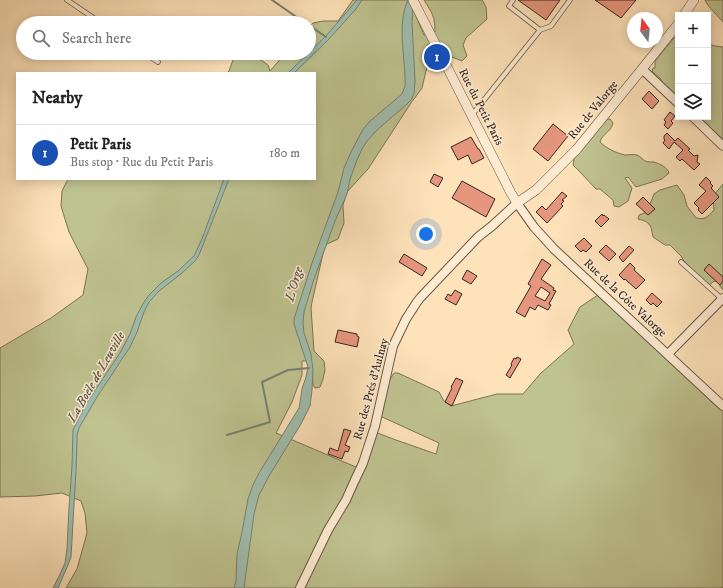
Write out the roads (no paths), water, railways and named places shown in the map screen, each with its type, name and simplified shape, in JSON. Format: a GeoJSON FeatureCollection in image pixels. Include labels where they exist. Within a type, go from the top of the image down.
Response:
{"type":"FeatureCollection","features":[{"type":"Feature","properties":{"kind":"street"},"geometry":{"type":"LineString","coordinates":[[686,12],[694,0]]}},
{"type":"Feature","properties":{"kind":"street","name":"Rue du Petit Paris"},"geometry":{"type":"LineString","coordinates":[[413,1],[517,203]]}},
{"type":"Feature","properties":{"kind":"street","name":"Rue de Valorge"},"geometry":{"type":"LineString","coordinates":[[517,203],[536,190],[577,149],[675,28]]}},
{"type":"Feature","properties":{"kind":"street"},"geometry":{"type":"LineString","coordinates":[[642,69],[675,100]]}},
{"type":"Feature","properties":{"kind":"street"},"geometry":{"type":"LineString","coordinates":[[696,120],[723,146]]}},
{"type":"Feature","properties":{"kind":"street","name":"Rue de la Côte Valorge"},"geometry":{"type":"LineString","coordinates":[[517,203],[528,220],[548,243],[723,406]]}},
{"type":"Feature","properties":{"kind":"street","name":"Rue des Prés d'Aulnay"},"geometry":{"type":"LineString","coordinates":[[300,588],[324,537],[346,500],[363,463],[375,426],[393,346],[406,319],[421,297],[478,237],[517,203]]}},
{"type":"Feature","properties":{"kind":"street"},"geometry":{"type":"LineString","coordinates":[[668,354],[722,299]]}},
{"type":"Feature","properties":{"kind":"lane"},"geometry":{"type":"LineString","coordinates":[[67,0],[91,16]]}},
{"type":"Feature","properties":{"kind":"lane"},"geometry":{"type":"LineString","coordinates":[[513,0],[509,6],[540,30]]}},
{"type":"Feature","properties":{"kind":"lane"},"geometry":{"type":"LineString","coordinates":[[472,115],[540,30],[551,26],[570,0]]}},
{"type":"Feature","properties":{"kind":"lane"},"geometry":{"type":"LineString","coordinates":[[681,262],[722,299]]}},
{"type":"Feature","properties":{"kind":"waterway"},"geometry":{"type":"LineString","coordinates":[[272,0],[295,16]]}},
{"type":"Feature","properties":{"kind":"waterway"},"geometry":{"type":"LineString","coordinates":[[316,30],[326,37]]}},
{"type":"Feature","properties":{"kind":"waterway"},"geometry":{"type":"LineString","coordinates":[[227,435],[270,422],[262,382],[288,370],[309,368]]}},
{"type":"Feature","properties":{"kind":"place","name":"Petit Paris"},"geometry":{"type":"Point","coordinates":[437,57]}},
{"type":"Feature","properties":{"kind":"water label","name":"L'Orge"},"geometry":{"type":"Point","coordinates":[294,284]}},
{"type":"Feature","properties":{"kind":"water label","name":"La Boële de Leuville"},"geometry":{"type":"Point","coordinates":[96,377]}}]}
